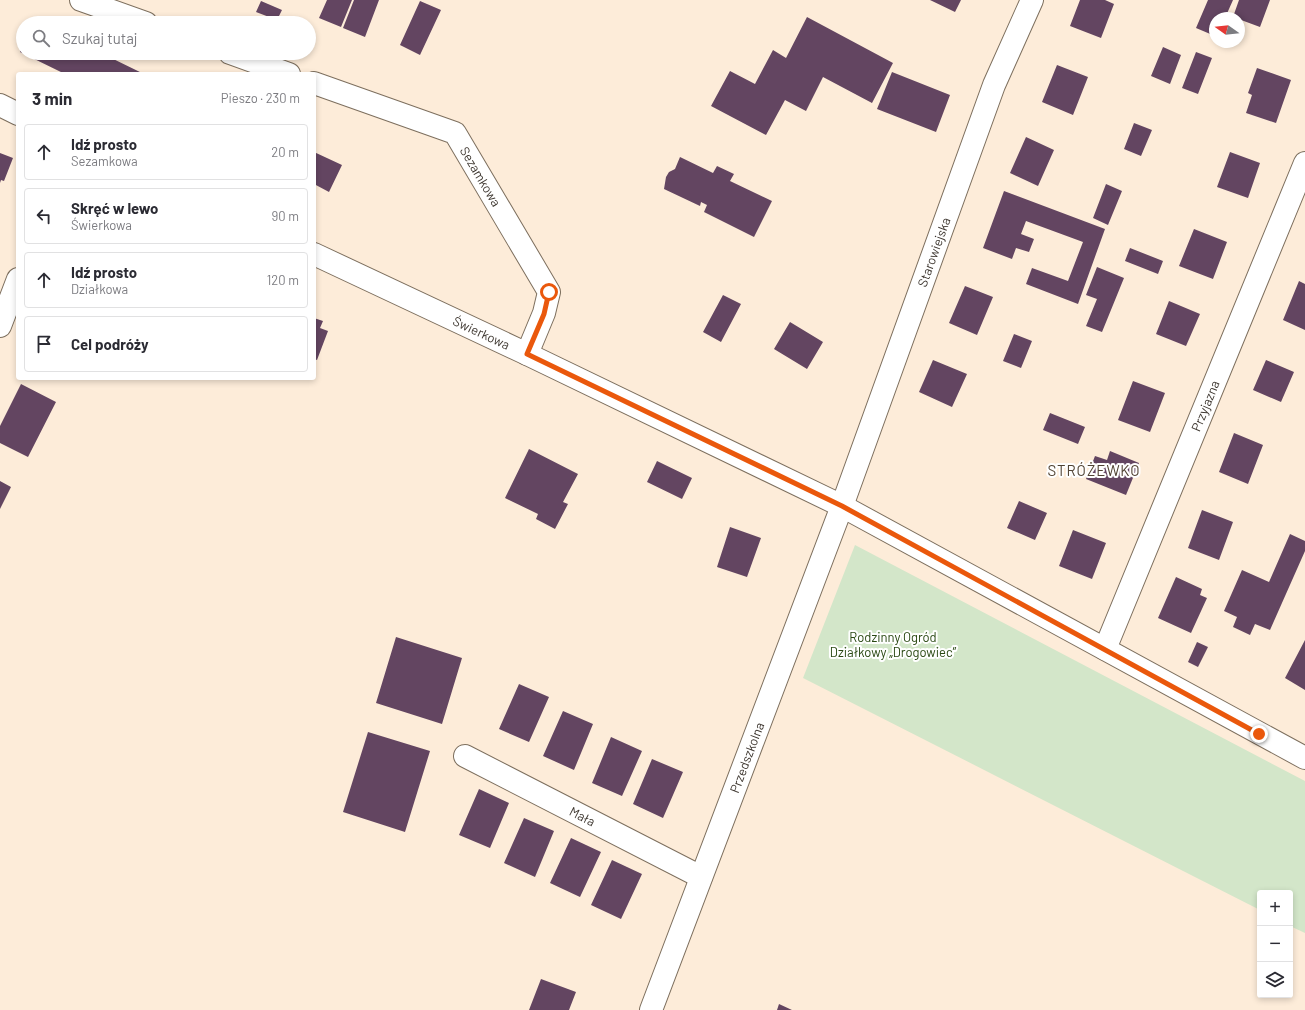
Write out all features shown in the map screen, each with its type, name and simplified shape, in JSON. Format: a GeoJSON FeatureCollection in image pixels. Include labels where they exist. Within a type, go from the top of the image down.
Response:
{"type":"FeatureCollection","features":[{"type":"Feature","properties":{"kind":"street"},"geometry":{"type":"LineString","coordinates":[[81,0],[126,16]]}},
{"type":"Feature","properties":{"kind":"street","name":"Starowiejska"},"geometry":{"type":"LineString","coordinates":[[842,506],[994,85],[1032,0]]}},
{"type":"Feature","properties":{"kind":"street"},"geometry":{"type":"LineString","coordinates":[[250,60],[283,72]]}},
{"type":"Feature","properties":{"kind":"street","name":"Sezamkowa"},"geometry":{"type":"LineString","coordinates":[[316,84],[455,133],[549,292],[544,314],[527,354]]}},
{"type":"Feature","properties":{"kind":"street"},"geometry":{"type":"LineString","coordinates":[[0,105],[16,113]]}},
{"type":"Feature","properties":{"kind":"street","name":"Przyjazna"},"geometry":{"type":"LineString","coordinates":[[1105,649],[1305,163]]}},
{"type":"Feature","properties":{"kind":"street","name":"Świerkowa"},"geometry":{"type":"LineString","coordinates":[[316,255],[527,354],[842,506],[1305,758]]}},
{"type":"Feature","properties":{"kind":"street"},"geometry":{"type":"LineString","coordinates":[[0,326],[16,284]]}},
{"type":"Feature","properties":{"kind":"street","name":"Przedszkolna"},"geometry":{"type":"LineString","coordinates":[[651,1010],[842,506]]}},
{"type":"Feature","properties":{"kind":"street","name":"Mała"},"geometry":{"type":"LineString","coordinates":[[465,756],[701,877]]}},
{"type":"Feature","properties":{"kind":"green space","name":"Rodzinny Ogród Działkowy „Drogowiec”"},"geometry":{"type":"Polygon","coordinates":[[[855,545],[1305,781],[1305,933],[1293,927],[1293,890],[1257,890],[1257,908],[803,678],[855,545]]]}},
{"type":"Feature","properties":{"kind":"building"},"geometry":{"type":"Polygon","coordinates":[[[327,0],[352,0],[341,27],[319,18],[327,0]]]}},
{"type":"Feature","properties":{"kind":"building"},"geometry":{"type":"Polygon","coordinates":[[[354,0],[379,0],[365,37],[343,28],[354,0]]]}},
{"type":"Feature","properties":{"kind":"building"},"geometry":{"type":"Polygon","coordinates":[[[930,0],[961,0],[955,12],[930,0]]]}},
{"type":"Feature","properties":{"kind":"building"},"geometry":{"type":"Polygon","coordinates":[[[1080,0],[1105,0],[1114,4],[1101,38],[1070,26],[1080,0]]]}},
{"type":"Feature","properties":{"kind":"building"},"geometry":{"type":"Polygon","coordinates":[[[1208,0],[1233,0],[1228,12],[1209,12],[1209,33],[1196,28],[1208,0]]]}},
{"type":"Feature","properties":{"kind":"building"},"geometry":{"type":"Polygon","coordinates":[[[1239,0],[1270,0],[1260,27],[1245,21],[1245,12],[1235,12],[1239,0]]]}},
{"type":"Feature","properties":{"kind":"building"},"geometry":{"type":"Polygon","coordinates":[[[261,1],[282,10],[279,16],[266,16],[256,12],[261,1]]]}},
{"type":"Feature","properties":{"kind":"building"},"geometry":{"type":"Polygon","coordinates":[[[420,1],[441,10],[420,55],[400,45],[420,1]]]}},
{"type":"Feature","properties":{"kind":"building"},"geometry":{"type":"Polygon","coordinates":[[[807,17],[893,63],[872,103],[823,77],[806,111],[785,100],[766,135],[711,106],[730,71],[755,84],[773,50],[786,58],[807,17]]]}},
{"type":"Feature","properties":{"kind":"building"},"geometry":{"type":"Polygon","coordinates":[[[1163,47],[1181,55],[1170,84],[1151,76],[1163,47]]]}},
{"type":"Feature","properties":{"kind":"building"},"geometry":{"type":"Polygon","coordinates":[[[1196,52],[1212,58],[1198,94],[1182,88],[1196,52]]]}},
{"type":"Feature","properties":{"kind":"building"},"geometry":{"type":"Polygon","coordinates":[[[36,60],[115,60],[140,72],[61,72],[36,60]]]}},
{"type":"Feature","properties":{"kind":"building"},"geometry":{"type":"Polygon","coordinates":[[[1057,65],[1088,77],[1073,115],[1042,102],[1057,65]]]}},
{"type":"Feature","properties":{"kind":"building"},"geometry":{"type":"Polygon","coordinates":[[[1257,68],[1291,80],[1276,123],[1246,113],[1252,95],[1248,93],[1257,68]]]}},
{"type":"Feature","properties":{"kind":"building"},"geometry":{"type":"Polygon","coordinates":[[[892,72],[950,95],[936,132],[877,109],[892,72]]]}},
{"type":"Feature","properties":{"kind":"building"},"geometry":{"type":"Polygon","coordinates":[[[1134,123],[1152,130],[1141,156],[1124,149],[1134,123]]]}},
{"type":"Feature","properties":{"kind":"building"},"geometry":{"type":"Polygon","coordinates":[[[1026,137],[1054,150],[1038,186],[1010,173],[1026,137]]]}},
{"type":"Feature","properties":{"kind":"building"},"geometry":{"type":"Polygon","coordinates":[[[1230,152],[1260,163],[1248,198],[1217,187],[1230,152]]]}},
{"type":"Feature","properties":{"kind":"building"},"geometry":{"type":"Polygon","coordinates":[[[0,153],[13,158],[4,181],[1,180],[0,183],[0,153]]]}},
{"type":"Feature","properties":{"kind":"building"},"geometry":{"type":"Polygon","coordinates":[[[316,153],[342,165],[329,192],[316,185],[316,153]]]}},
{"type":"Feature","properties":{"kind":"building"},"geometry":{"type":"Polygon","coordinates":[[[680,157],[713,173],[717,166],[734,174],[730,181],[772,201],[754,237],[704,212],[707,205],[701,202],[700,206],[664,189],[666,177],[669,172],[675,169],[680,157]]]}},
{"type":"Feature","properties":{"kind":"building"},"geometry":{"type":"Polygon","coordinates":[[[1106,184],[1122,191],[1108,225],[1093,218],[1106,184]]]}},
{"type":"Feature","properties":{"kind":"building"},"geometry":{"type":"Polygon","coordinates":[[[1004,191],[1105,229],[1078,304],[1026,284],[1032,268],[1068,281],[1083,242],[1026,221],[1021,234],[1034,239],[1029,252],[1016,248],[1012,259],[983,248],[1004,191]]]}},
{"type":"Feature","properties":{"kind":"building"},"geometry":{"type":"Polygon","coordinates":[[[1194,229],[1227,242],[1213,279],[1179,266],[1194,229]]]}},
{"type":"Feature","properties":{"kind":"building"},"geometry":{"type":"Polygon","coordinates":[[[1130,248],[1163,261],[1158,274],[1125,261],[1130,248]]]}},
{"type":"Feature","properties":{"kind":"building"},"geometry":{"type":"Polygon","coordinates":[[[1097,267],[1124,278],[1102,332],[1086,326],[1097,299],[1086,295],[1097,267]]]}},
{"type":"Feature","properties":{"kind":"building"},"geometry":{"type":"Polygon","coordinates":[[[1299,281],[1305,284],[1305,330],[1283,320],[1299,281]]]}},
{"type":"Feature","properties":{"kind":"building"},"geometry":{"type":"Polygon","coordinates":[[[965,286],[993,297],[977,335],[949,323],[965,286]]]}},
{"type":"Feature","properties":{"kind":"building"},"geometry":{"type":"Polygon","coordinates":[[[723,295],[741,304],[721,342],[703,332],[723,295]]]}},
{"type":"Feature","properties":{"kind":"building"},"geometry":{"type":"Polygon","coordinates":[[[1169,301],[1200,314],[1186,346],[1156,334],[1169,301]]]}},
{"type":"Feature","properties":{"kind":"building"},"geometry":{"type":"Polygon","coordinates":[[[316,319],[323,321],[320,328],[328,331],[317,360],[316,319]]]}},
{"type":"Feature","properties":{"kind":"building"},"geometry":{"type":"Polygon","coordinates":[[[790,322],[823,342],[807,369],[774,349],[790,322]]]}},
{"type":"Feature","properties":{"kind":"building"},"geometry":{"type":"Polygon","coordinates":[[[1014,334],[1032,341],[1021,368],[1003,361],[1014,334]]]}},
{"type":"Feature","properties":{"kind":"building"},"geometry":{"type":"Polygon","coordinates":[[[933,360],[967,374],[952,407],[919,392],[933,360]]]}},
{"type":"Feature","properties":{"kind":"building"},"geometry":{"type":"Polygon","coordinates":[[[1266,360],[1294,372],[1281,402],[1253,390],[1266,360]]]}},
{"type":"Feature","properties":{"kind":"building"},"geometry":{"type":"Polygon","coordinates":[[[1133,381],[1165,393],[1150,432],[1118,420],[1133,381]]]}},
{"type":"Feature","properties":{"kind":"building"},"geometry":{"type":"Polygon","coordinates":[[[21,384],[56,402],[28,457],[0,443],[0,426],[21,384]]]}},
{"type":"Feature","properties":{"kind":"building"},"geometry":{"type":"Polygon","coordinates":[[[1050,413],[1085,427],[1078,444],[1043,430],[1050,413]]]}},
{"type":"Feature","properties":{"kind":"building"},"geometry":{"type":"Polygon","coordinates":[[[1234,433],[1263,445],[1248,484],[1219,472],[1234,433]]]}},
{"type":"Feature","properties":{"kind":"building"},"geometry":{"type":"Polygon","coordinates":[[[529,449],[578,474],[563,502],[568,504],[555,529],[536,519],[538,514],[505,498],[529,449]]]}},
{"type":"Feature","properties":{"kind":"building"},"geometry":{"type":"Polygon","coordinates":[[[1110,451],[1139,463],[1126,495],[1086,479],[1095,456],[1107,460],[1110,451]]]}},
{"type":"Feature","properties":{"kind":"building"},"geometry":{"type":"Polygon","coordinates":[[[657,461],[692,478],[682,499],[647,482],[657,461]]]}},
{"type":"Feature","properties":{"kind":"building"},"geometry":{"type":"Polygon","coordinates":[[[0,481],[11,487],[0,509],[0,481]]]}},
{"type":"Feature","properties":{"kind":"building"},"geometry":{"type":"Polygon","coordinates":[[[1019,501],[1047,513],[1035,540],[1007,528],[1019,501]]]}},
{"type":"Feature","properties":{"kind":"building"},"geometry":{"type":"Polygon","coordinates":[[[1202,510],[1233,522],[1219,560],[1188,548],[1202,510]]]}},
{"type":"Feature","properties":{"kind":"building"},"geometry":{"type":"Polygon","coordinates":[[[730,527],[761,538],[747,577],[717,567],[730,527]]]}},
{"type":"Feature","properties":{"kind":"building"},"geometry":{"type":"Polygon","coordinates":[[[1073,530],[1106,543],[1092,579],[1059,566],[1073,530]]]}},
{"type":"Feature","properties":{"kind":"building"},"geometry":{"type":"Polygon","coordinates":[[[1290,534],[1305,541],[1305,551],[1270,630],[1255,624],[1250,635],[1233,627],[1237,617],[1224,611],[1242,570],[1269,582],[1290,534]]]}},
{"type":"Feature","properties":{"kind":"building"},"geometry":{"type":"Polygon","coordinates":[[[1176,577],[1202,589],[1200,595],[1207,598],[1191,633],[1158,618],[1176,577]]]}},
{"type":"Feature","properties":{"kind":"building"},"geometry":{"type":"Polygon","coordinates":[[[396,637],[462,658],[442,724],[376,703],[396,637]]]}},
{"type":"Feature","properties":{"kind":"building"},"geometry":{"type":"Polygon","coordinates":[[[1305,640],[1305,690],[1285,678],[1305,640]]]}},
{"type":"Feature","properties":{"kind":"building"},"geometry":{"type":"Polygon","coordinates":[[[1197,642],[1208,647],[1198,667],[1188,662],[1197,642]]]}},
{"type":"Feature","properties":{"kind":"building"},"geometry":{"type":"Polygon","coordinates":[[[519,684],[549,697],[529,742],[499,729],[519,684]]]}},
{"type":"Feature","properties":{"kind":"building"},"geometry":{"type":"Polygon","coordinates":[[[563,711],[593,724],[574,770],[543,756],[563,711]]]}},
{"type":"Feature","properties":{"kind":"building"},"geometry":{"type":"Polygon","coordinates":[[[368,732],[430,751],[405,832],[343,812],[368,732]]]}},
{"type":"Feature","properties":{"kind":"building"},"geometry":{"type":"Polygon","coordinates":[[[611,737],[642,751],[622,796],[592,783],[611,737]]]}},
{"type":"Feature","properties":{"kind":"building"},"geometry":{"type":"Polygon","coordinates":[[[652,759],[683,772],[663,818],[633,804],[652,759]]]}},
{"type":"Feature","properties":{"kind":"building"},"geometry":{"type":"Polygon","coordinates":[[[479,789],[509,803],[490,848],[459,835],[479,789]]]}},
{"type":"Feature","properties":{"kind":"building"},"geometry":{"type":"Polygon","coordinates":[[[524,818],[554,831],[535,877],[504,863],[524,818]]]}},
{"type":"Feature","properties":{"kind":"building"},"geometry":{"type":"Polygon","coordinates":[[[571,838],[601,852],[580,897],[550,883],[571,838]]]}},
{"type":"Feature","properties":{"kind":"building"},"geometry":{"type":"Polygon","coordinates":[[[612,860],[642,874],[621,919],[591,905],[612,860]]]}},
{"type":"Feature","properties":{"kind":"building"},"geometry":{"type":"Polygon","coordinates":[[[541,979],[576,992],[569,1010],[529,1010],[541,979]]]}},
{"type":"Feature","properties":{"kind":"building"},"geometry":{"type":"Polygon","coordinates":[[[779,1004],[792,1010],[777,1010],[779,1004]]]}},
{"type":"Feature","properties":{"kind":"district","name":"STRÓŻEWKO"},"geometry":{"type":"Point","coordinates":[1094,470]}},
{"type":"Feature","properties":{"kind":"route"},"geometry":{"type":"LineString","coordinates":[[549,292],[544,314],[527,354],[842,506],[1259,734]]}}]}
